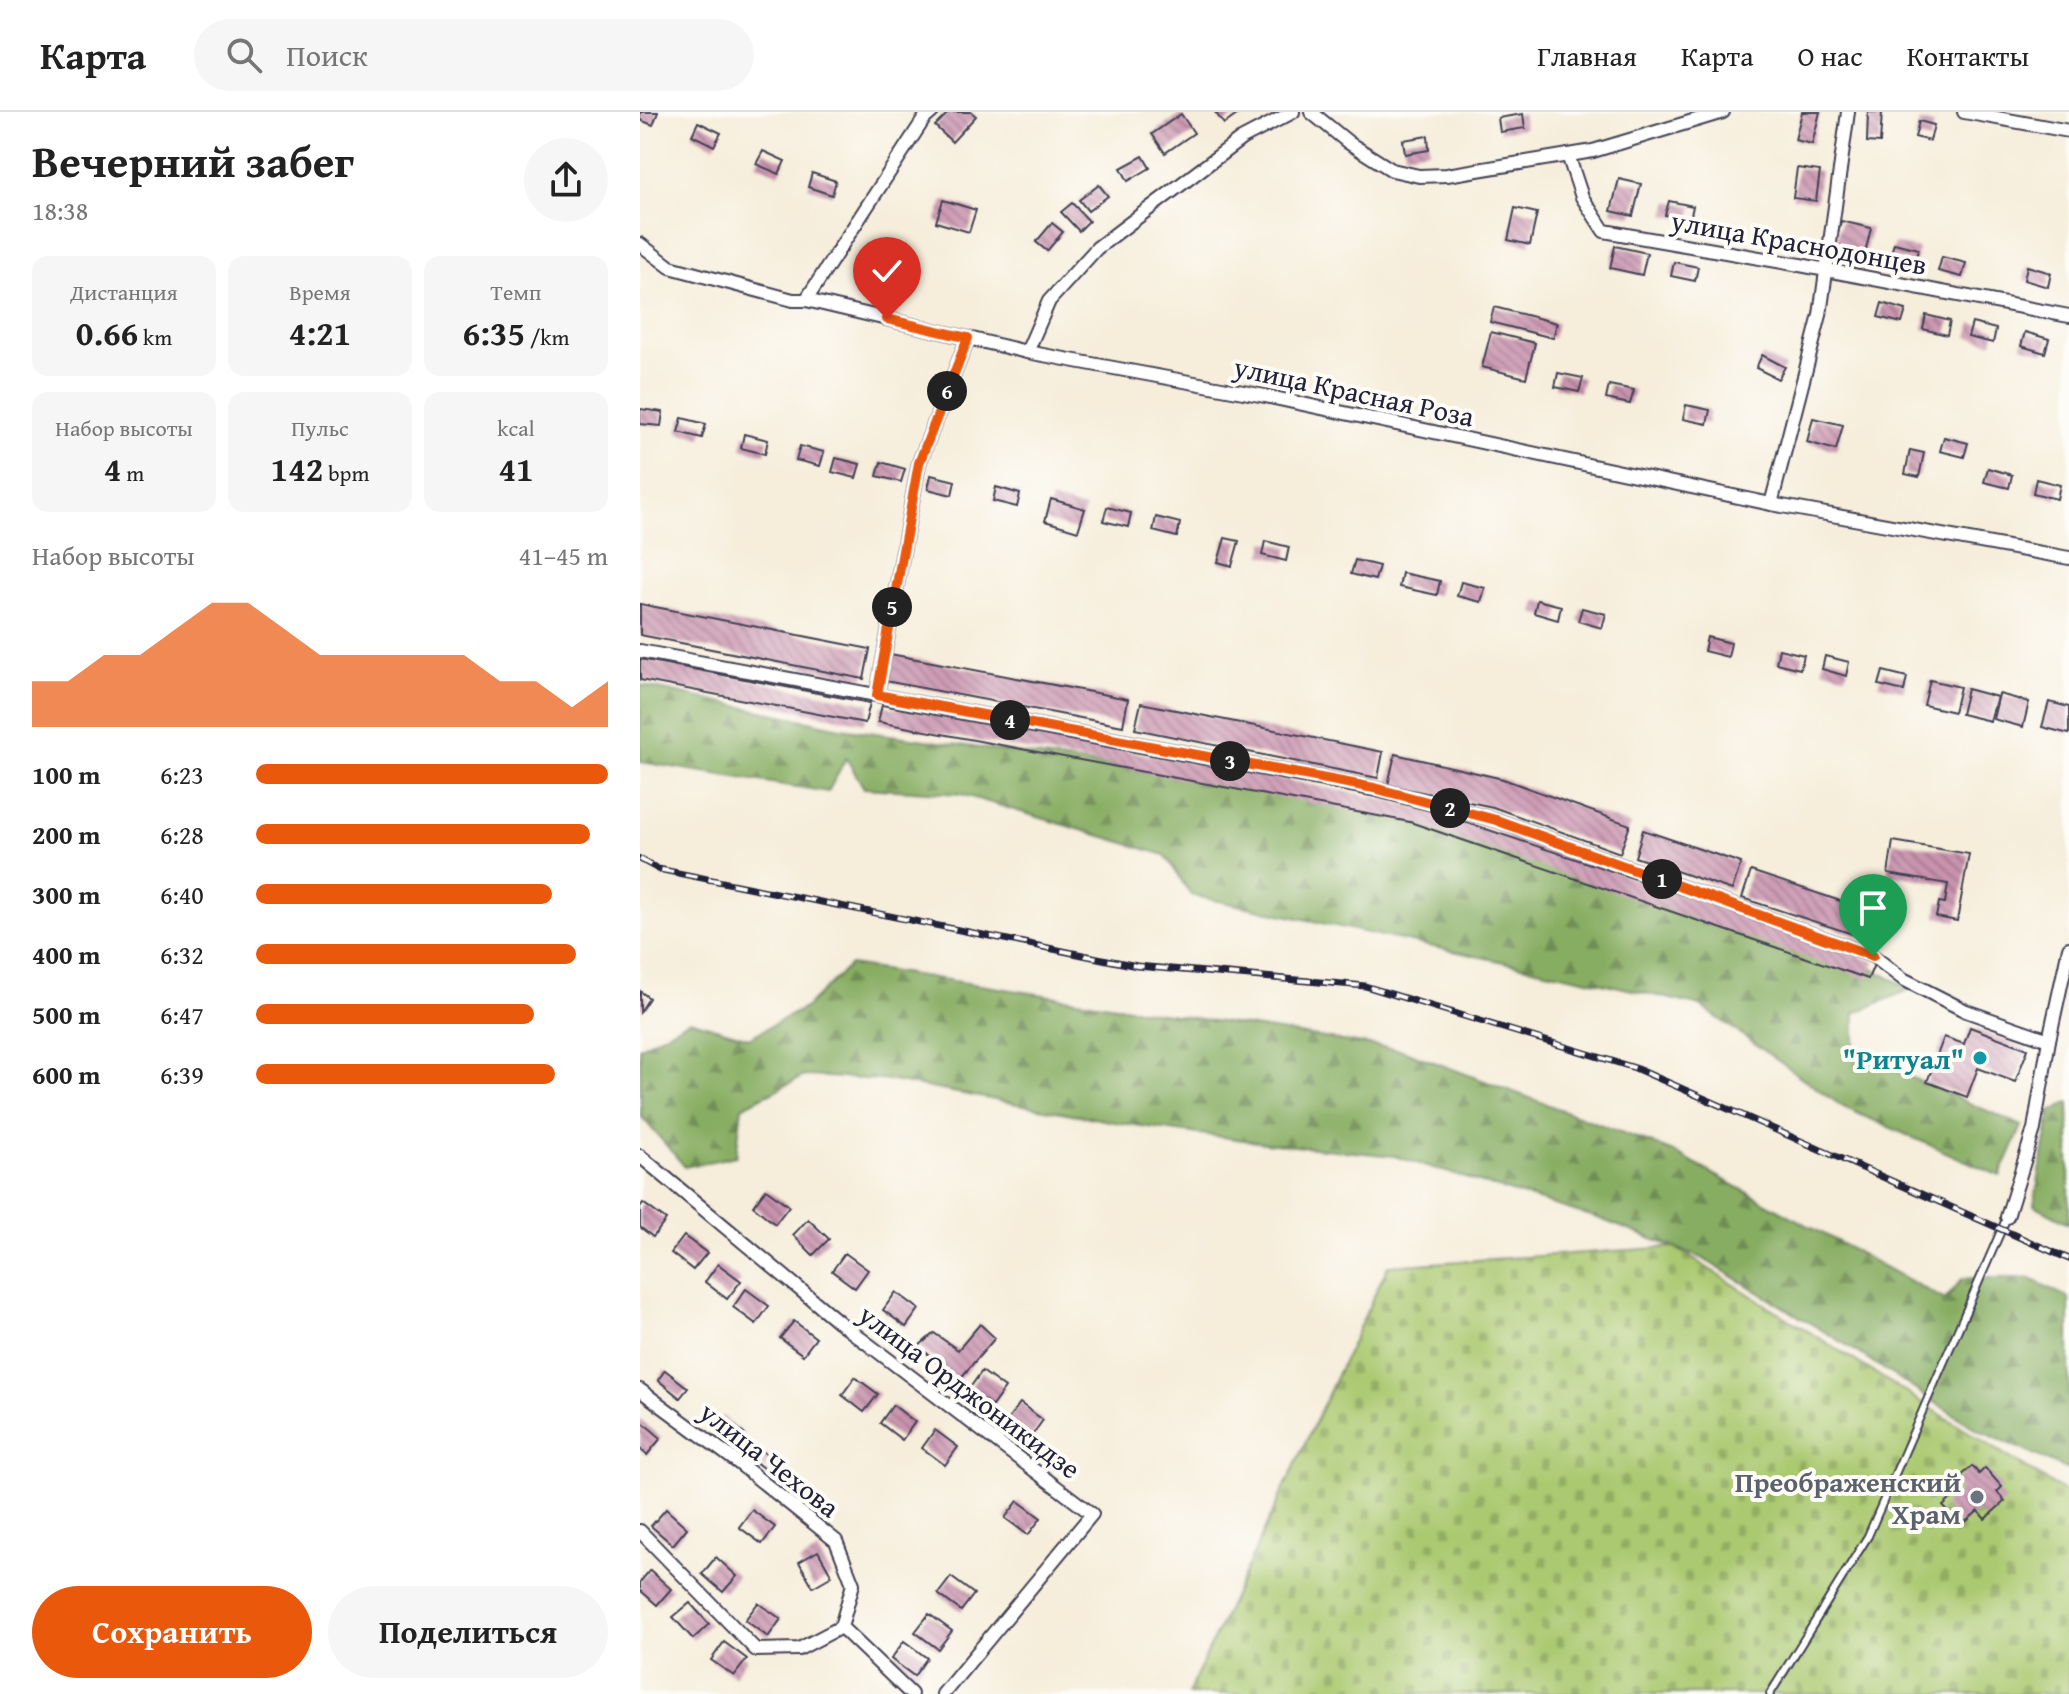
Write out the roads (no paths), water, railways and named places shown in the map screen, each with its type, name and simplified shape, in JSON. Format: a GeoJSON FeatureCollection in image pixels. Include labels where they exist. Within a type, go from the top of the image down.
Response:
{"type":"FeatureCollection","features":[{"type":"Feature","properties":{"kind":"street"},"geometry":{"type":"LineString","coordinates":[[806,300],[924,119],[932,112]]}},
{"type":"Feature","properties":{"kind":"street"},"geometry":{"type":"LineString","coordinates":[[1027,352],[1049,301],[1097,248],[1241,139],[1293,112]]}},
{"type":"Feature","properties":{"kind":"street"},"geometry":{"type":"LineString","coordinates":[[1311,112],[1349,143],[1392,170],[1419,176],[1447,175],[1593,151],[1723,112]]}},
{"type":"Feature","properties":{"kind":"street"},"geometry":{"type":"LineString","coordinates":[[1771,504],[1820,315],[1848,112]]}},
{"type":"Feature","properties":{"kind":"street"},"geometry":{"type":"LineString","coordinates":[[1964,112],[2069,131]]}},
{"type":"Feature","properties":{"kind":"street","name":"улица Краснодонцев"},"geometry":{"type":"LineString","coordinates":[[1568,155],[1582,197],[1604,231],[2069,316]]}},
{"type":"Feature","properties":{"kind":"street","name":"улица Красная Роза"},"geometry":{"type":"LineString","coordinates":[[640,244],[670,267],[793,300],[806,300],[1027,352],[1265,396],[1771,504],[2069,558]]}},
{"type":"Feature","properties":{"kind":"street"},"geometry":{"type":"LineString","coordinates":[[877,695],[919,463],[968,338]]}},
{"type":"Feature","properties":{"kind":"street"},"geometry":{"type":"LineString","coordinates":[[640,651],[1374,788],[1496,820],[1873,956],[1903,979],[1966,1011],[2049,1040]]}},
{"type":"Feature","properties":{"kind":"street"},"geometry":{"type":"LineString","coordinates":[[2007,1217],[2034,1129],[2069,948]]}},
{"type":"Feature","properties":{"kind":"street","name":"улица Орджоникидзе"},"geometry":{"type":"LineString","coordinates":[[640,1156],[839,1322],[1092,1514],[943,1694]]}},
{"type":"Feature","properties":{"kind":"street","name":"улица Чехова"},"geometry":{"type":"LineString","coordinates":[[640,1390],[740,1464],[836,1541],[853,1584],[841,1627]]}},
{"type":"Feature","properties":{"kind":"street"},"geometry":{"type":"LineString","coordinates":[[640,1531],[756,1650],[799,1649],[841,1627],[911,1694]]}},
{"type":"Feature","properties":{"kind":"lane"},"geometry":{"type":"LineString","coordinates":[[1770,1694],[1868,1536],[2007,1217]]}},
{"type":"Feature","properties":{"kind":"railway"},"geometry":{"type":"LineString","coordinates":[[640,859],[658,869],[1137,966],[1365,986],[1635,1068],[2069,1259]]}},
{"type":"Feature","properties":{"kind":"place","name":"\"Ритуал\""},"geometry":{"type":"Point","coordinates":[1980,1058]}},
{"type":"Feature","properties":{"kind":"place","name":"Преображенский Храм"},"geometry":{"type":"Point","coordinates":[1977,1497]}}]}
